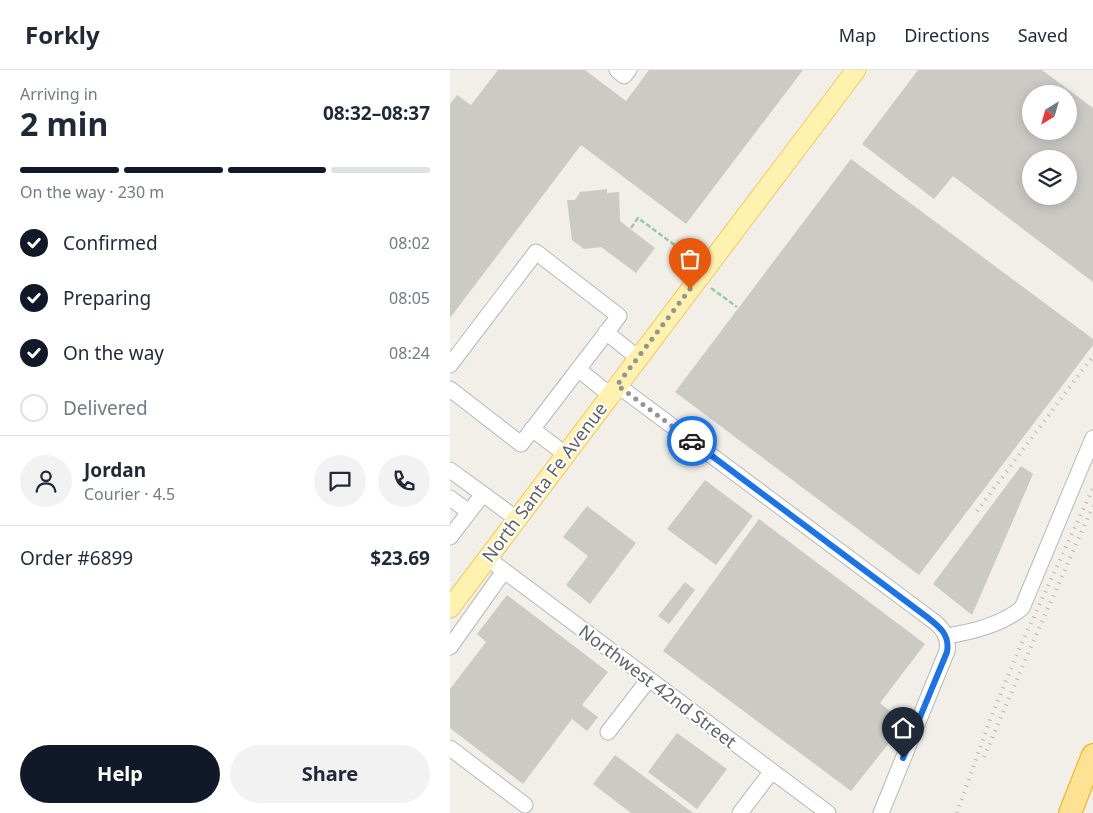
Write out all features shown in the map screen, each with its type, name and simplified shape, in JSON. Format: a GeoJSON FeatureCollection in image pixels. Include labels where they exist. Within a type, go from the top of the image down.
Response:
{"type":"FeatureCollection","features":[{"type":"Feature","properties":{"kind":"highway"},"geometry":{"type":"LineString","coordinates":[[1070,813],[1093,755]]}},
{"type":"Feature","properties":{"kind":"main road","name":"North Santa Fe Avenue"},"geometry":{"type":"LineString","coordinates":[[450,608],[856,70]]}},
{"type":"Feature","properties":{"kind":"street"},"geometry":{"type":"LineString","coordinates":[[617,70],[624,76],[629,70]]}},
{"type":"Feature","properties":{"kind":"street"},"geometry":{"type":"LineString","coordinates":[[450,365],[536,252],[619,316],[521,444],[450,389]]}},
{"type":"Feature","properties":{"kind":"street"},"geometry":{"type":"LineString","coordinates":[[606,332],[638,358]]}},
{"type":"Feature","properties":{"kind":"street"},"geometry":{"type":"LineString","coordinates":[[578,369],[613,390],[942,628],[946,636],[947,652],[881,813]]}},
{"type":"Feature","properties":{"kind":"street"},"geometry":{"type":"LineString","coordinates":[[532,429],[566,454]]}},
{"type":"Feature","properties":{"kind":"street"},"geometry":{"type":"LineString","coordinates":[[946,636],[963,634],[996,623],[1022,608],[1093,438]]}},
{"type":"Feature","properties":{"kind":"street"},"geometry":{"type":"LineString","coordinates":[[450,470],[517,519]]}},
{"type":"Feature","properties":{"kind":"street"},"geometry":{"type":"LineString","coordinates":[[450,537],[483,494]]}},
{"type":"Feature","properties":{"kind":"street"},"geometry":{"type":"LineString","coordinates":[[450,498],[469,512]]}},
{"type":"Feature","properties":{"kind":"street","name":"Northwest 42nd Street"},"geometry":{"type":"LineString","coordinates":[[487,558],[828,813]]}},
{"type":"Feature","properties":{"kind":"street"},"geometry":{"type":"LineString","coordinates":[[450,647],[504,571]]}},
{"type":"Feature","properties":{"kind":"street"},"geometry":{"type":"LineString","coordinates":[[608,732],[649,679]]}},
{"type":"Feature","properties":{"kind":"street"},"geometry":{"type":"LineString","coordinates":[[450,748],[525,805]]}},
{"type":"Feature","properties":{"kind":"street"},"geometry":{"type":"LineString","coordinates":[[740,813],[772,770]]}},
{"type":"Feature","properties":{"kind":"path"},"geometry":{"type":"LineString","coordinates":[[631,228],[638,218],[691,257],[700,275],[710,286],[737,306]]}},
{"type":"Feature","properties":{"kind":"building"},"geometry":{"type":"Polygon","coordinates":[[[498,70],[585,70],[626,101],[649,70],[803,70],[686,224],[581,145],[450,318],[450,104],[457,95],[471,105],[498,70]]]}},
{"type":"Feature","properties":{"kind":"building"},"geometry":{"type":"Polygon","coordinates":[[[918,70],[1042,70],[1062,85],[1022,85],[1022,140],[1078,140],[1078,97],[1093,108],[1093,282],[953,176],[934,199],[862,144],[918,70]]]}},
{"type":"Feature","properties":{"kind":"building"},"geometry":{"type":"Polygon","coordinates":[[[851,159],[1093,339],[1093,345],[919,575],[675,392],[851,159]]]}},
{"type":"Feature","properties":{"kind":"building"},"geometry":{"type":"Polygon","coordinates":[[[607,189],[607,193],[619,192],[620,221],[655,248],[636,273],[601,247],[584,249],[572,240],[567,200],[575,200],[580,192],[607,189]]]}},
{"type":"Feature","properties":{"kind":"building"},"geometry":{"type":"Polygon","coordinates":[[[1021,466],[1033,474],[972,615],[933,584],[1021,466]]]}},
{"type":"Feature","properties":{"kind":"building"},"geometry":{"type":"Polygon","coordinates":[[[705,480],[753,516],[716,565],[667,529],[705,480]]]}},
{"type":"Feature","properties":{"kind":"building"},"geometry":{"type":"Polygon","coordinates":[[[587,506],[636,543],[590,604],[566,585],[588,556],[563,537],[587,506]]]}},
{"type":"Feature","properties":{"kind":"building"},"geometry":{"type":"Polygon","coordinates":[[[759,519],[925,644],[880,703],[895,715],[888,726],[892,729],[884,740],[889,743],[851,791],[663,651],[759,519]]]}},
{"type":"Feature","properties":{"kind":"building"},"geometry":{"type":"Polygon","coordinates":[[[685,582],[695,590],[669,624],[658,616],[685,582]]]}},
{"type":"Feature","properties":{"kind":"building"},"geometry":{"type":"Polygon","coordinates":[[[507,595],[608,672],[582,705],[598,717],[587,731],[572,719],[523,784],[450,728],[450,689],[486,642],[477,634],[507,595]]]}},
{"type":"Feature","properties":{"kind":"building"},"geometry":{"type":"Polygon","coordinates":[[[677,733],[727,769],[697,809],[648,772],[677,733]]]}},
{"type":"Feature","properties":{"kind":"building"},"geometry":{"type":"Polygon","coordinates":[[[615,755],[693,813],[631,813],[593,784],[615,755]]]}},
{"type":"Feature","properties":{"kind":"railway"},"geometry":{"type":"LineString","coordinates":[[977,511],[1093,356]]}},
{"type":"Feature","properties":{"kind":"railway"},"geometry":{"type":"LineString","coordinates":[[957,813],[991,717],[1020,647],[1093,488]]}},
{"type":"Feature","properties":{"kind":"railway"},"geometry":{"type":"LineString","coordinates":[[984,757],[1093,506]]}},
{"type":"Feature","properties":{"kind":"way so far"},"geometry":{"type":"LineString","coordinates":[[690,289],[617,385],[692,441]]}},
{"type":"Feature","properties":{"kind":"route"},"geometry":{"type":"LineString","coordinates":[[692,441],[942,628],[947,641],[947,652],[903,758]]}}]}
